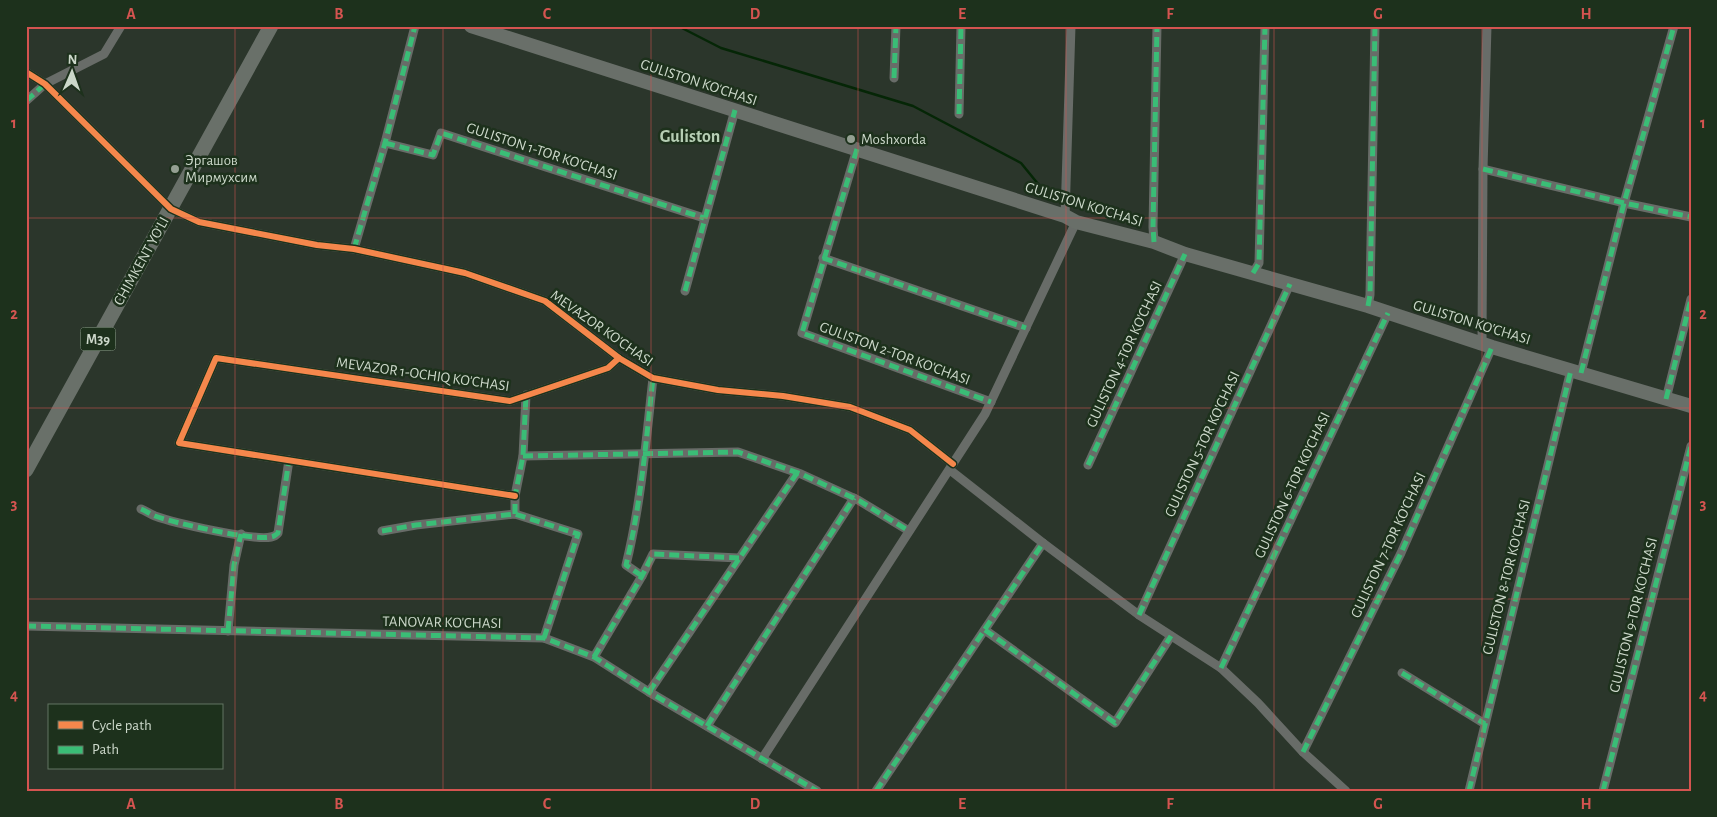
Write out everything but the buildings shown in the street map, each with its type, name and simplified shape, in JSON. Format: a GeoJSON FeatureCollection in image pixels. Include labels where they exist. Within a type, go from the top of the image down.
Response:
{"type":"FeatureCollection","features":[{"type":"Feature","properties":{"kind":"highway","name":"CHIMKENT YO‘LI"},"geometry":{"type":"LineString","coordinates":[[26,470],[271,26]]}},
{"type":"Feature","properties":{"kind":"main road","name":"GULISTON KO'CHASI"},"geometry":{"type":"LineString","coordinates":[[470,26],[1070,219],[1154,242],[1186,254],[1253,274],[1368,306],[1487,345],[1691,406]]}},
{"type":"Feature","properties":{"kind":"street"},"geometry":{"type":"LineString","coordinates":[[26,101],[46,84],[104,54],[121,26]]}},
{"type":"Feature","properties":{"kind":"street"},"geometry":{"type":"LineString","coordinates":[[354,249],[415,26]]}},
{"type":"Feature","properties":{"kind":"street"},"geometry":{"type":"LineString","coordinates":[[894,78],[896,26]]}},
{"type":"Feature","properties":{"kind":"street"},"geometry":{"type":"LineString","coordinates":[[959,114],[961,26]]}},
{"type":"Feature","properties":{"kind":"street"},"geometry":{"type":"LineString","coordinates":[[762,759],[985,414],[1026,328],[1070,219],[1071,26]]}},
{"type":"Feature","properties":{"kind":"street"},"geometry":{"type":"LineString","coordinates":[[1154,242],[1158,26]]}},
{"type":"Feature","properties":{"kind":"street"},"geometry":{"type":"LineString","coordinates":[[1253,274],[1259,263],[1265,26]]}},
{"type":"Feature","properties":{"kind":"street"},"geometry":{"type":"LineString","coordinates":[[1368,306],[1370,295],[1376,26]]}},
{"type":"Feature","properties":{"kind":"street"},"geometry":{"type":"LineString","coordinates":[[1487,26],[1483,169],[1487,345]]}},
{"type":"Feature","properties":{"kind":"street","name":"GULISTON 8-TOR KO'CHASI"},"geometry":{"type":"LineString","coordinates":[[1469,791],[1576,371],[1674,26]]}},
{"type":"Feature","properties":{"kind":"street","name":"MEVAZOR KO'CHASI"},"geometry":{"type":"LineString","coordinates":[[26,72],[46,84],[170,208],[198,222],[354,249],[465,272],[545,301],[619,358],[653,378],[718,390],[783,396],[850,407],[910,430],[1043,543],[1139,615],[1221,668],[1303,752],[1346,791]]}},
{"type":"Feature","properties":{"kind":"street"},"geometry":{"type":"LineString","coordinates":[[685,291],[735,110]]}},
{"type":"Feature","properties":{"kind":"street","name":"GULISTON 1-TOR KO'CHASI"},"geometry":{"type":"LineString","coordinates":[[384,143],[433,155],[441,133],[704,218]]}},
{"type":"Feature","properties":{"kind":"street","name":"GULISTON 2-TOR KO'CHASI"},"geometry":{"type":"LineString","coordinates":[[857,149],[802,333],[991,402]]}},
{"type":"Feature","properties":{"kind":"street"},"geometry":{"type":"LineString","coordinates":[[1483,169],[1691,217]]}},
{"type":"Feature","properties":{"kind":"street","name":"GULISTON 4-TOR KO'CHASI"},"geometry":{"type":"LineString","coordinates":[[1088,465],[1186,254]]}},
{"type":"Feature","properties":{"kind":"street"},"geometry":{"type":"LineString","coordinates":[[823,258],[1026,328]]}},
{"type":"Feature","properties":{"kind":"street","name":"GULISTON 5-TOR KO'CHASI"},"geometry":{"type":"LineString","coordinates":[[1139,615],[1290,284]]}},
{"type":"Feature","properties":{"kind":"street"},"geometry":{"type":"LineString","coordinates":[[1666,399],[1691,299]]}},
{"type":"Feature","properties":{"kind":"street","name":"GULISTON 6-TOR KO'CHASI"},"geometry":{"type":"LineString","coordinates":[[1221,668],[1388,313]]}},
{"type":"Feature","properties":{"kind":"street","name":"GULISTON 7-TOR KO'CHASI"},"geometry":{"type":"LineString","coordinates":[[1303,752],[1401,553],[1487,345]]}},
{"type":"Feature","properties":{"kind":"street","name":"MEVAZOR 1-OCHIQ KO'CHASI"},"geometry":{"type":"LineString","coordinates":[[289,460],[179,443],[216,358],[510,401],[608,368],[619,358]]}},
{"type":"Feature","properties":{"kind":"street"},"geometry":{"type":"LineString","coordinates":[[642,576],[626,565],[635,528],[653,378]]}},
{"type":"Feature","properties":{"kind":"street"},"geometry":{"type":"LineString","coordinates":[[515,514],[522,456],[526,395]]}},
{"type":"Feature","properties":{"kind":"street","name":"GULISTON 9-TOR KO'CHASI"},"geometry":{"type":"LineString","coordinates":[[1603,791],[1691,446]]}},
{"type":"Feature","properties":{"kind":"street"},"geometry":{"type":"LineString","coordinates":[[522,456],[645,452],[738,452],[797,473],[854,498],[910,532]]}},
{"type":"Feature","properties":{"kind":"street"},"geometry":{"type":"LineString","coordinates":[[141,509],[163,518],[270,538],[278,533],[289,460],[516,496]]}},
{"type":"Feature","properties":{"kind":"street"},"geometry":{"type":"LineString","coordinates":[[649,692],[797,473]]}},
{"type":"Feature","properties":{"kind":"street"},"geometry":{"type":"LineString","coordinates":[[708,726],[854,498]]}},
{"type":"Feature","properties":{"kind":"street"},"geometry":{"type":"LineString","coordinates":[[382,531],[416,525],[515,514],[578,534],[544,638]]}},
{"type":"Feature","properties":{"kind":"street"},"geometry":{"type":"LineString","coordinates":[[228,630],[234,565],[241,534]]}},
{"type":"Feature","properties":{"kind":"street"},"geometry":{"type":"LineString","coordinates":[[876,791],[1043,543]]}},
{"type":"Feature","properties":{"kind":"street"},"geometry":{"type":"LineString","coordinates":[[594,657],[653,554],[739,558]]}},
{"type":"Feature","properties":{"kind":"street","name":"TANOVAR KO'CHASI"},"geometry":{"type":"LineString","coordinates":[[26,626],[544,638],[594,657],[649,692],[817,791]]}},
{"type":"Feature","properties":{"kind":"street"},"geometry":{"type":"LineString","coordinates":[[985,630],[1115,723],[1171,636]]}},
{"type":"Feature","properties":{"kind":"street"},"geometry":{"type":"LineString","coordinates":[[1402,674],[1485,724]]}},
{"type":"Feature","properties":{"kind":"waterway"},"geometry":{"type":"LineString","coordinates":[[678,26],[721,48],[913,106],[1021,163],[1043,190]]}},
{"type":"Feature","properties":{"kind":"marked path"},"geometry":{"type":"LineString","coordinates":[[354,249],[385,143],[415,26]]}},
{"type":"Feature","properties":{"kind":"marked path"},"geometry":{"type":"LineString","coordinates":[[894,78],[896,26]]}},
{"type":"Feature","properties":{"kind":"marked path"},"geometry":{"type":"LineString","coordinates":[[959,114],[961,26]]}},
{"type":"Feature","properties":{"kind":"marked path"},"geometry":{"type":"LineString","coordinates":[[1154,242],[1157,26]]}},
{"type":"Feature","properties":{"kind":"marked path"},"geometry":{"type":"LineString","coordinates":[[1253,273],[1259,263],[1265,26]]}},
{"type":"Feature","properties":{"kind":"marked path"},"geometry":{"type":"LineString","coordinates":[[1368,306],[1370,295],[1375,26]]}},
{"type":"Feature","properties":{"kind":"marked path"},"geometry":{"type":"LineString","coordinates":[[1581,373],[1624,203],[1674,26]]}},
{"type":"Feature","properties":{"kind":"marked path"},"geometry":{"type":"LineString","coordinates":[[26,101],[45,84],[43,82]]}},
{"type":"Feature","properties":{"kind":"marked path"},"geometry":{"type":"LineString","coordinates":[[685,291],[735,110]]}},
{"type":"Feature","properties":{"kind":"marked path"},"geometry":{"type":"LineString","coordinates":[[385,143],[433,155],[441,133],[704,218]]}},
{"type":"Feature","properties":{"kind":"marked path"},"geometry":{"type":"LineString","coordinates":[[857,149],[802,333],[991,402]]}},
{"type":"Feature","properties":{"kind":"marked path"},"geometry":{"type":"LineString","coordinates":[[1483,169],[1691,217]]}},
{"type":"Feature","properties":{"kind":"marked path"},"geometry":{"type":"LineString","coordinates":[[1088,465],[1185,254]]}},
{"type":"Feature","properties":{"kind":"marked path"},"geometry":{"type":"LineString","coordinates":[[823,258],[1026,328]]}},
{"type":"Feature","properties":{"kind":"marked path"},"geometry":{"type":"LineString","coordinates":[[1139,615],[1290,284]]}},
{"type":"Feature","properties":{"kind":"marked path"},"geometry":{"type":"LineString","coordinates":[[1666,399],[1691,299]]}},
{"type":"Feature","properties":{"kind":"marked path"},"geometry":{"type":"LineString","coordinates":[[1221,668],[1388,313]]}},
{"type":"Feature","properties":{"kind":"marked path"},"geometry":{"type":"LineString","coordinates":[[1303,752],[1401,553],[1492,347]]}},
{"type":"Feature","properties":{"kind":"marked path"},"geometry":{"type":"LineString","coordinates":[[1469,791],[1571,370]]}},
{"type":"Feature","properties":{"kind":"marked path"},"geometry":{"type":"LineString","coordinates":[[642,576],[626,565],[639,496],[653,378]]}},
{"type":"Feature","properties":{"kind":"marked path"},"geometry":{"type":"LineString","coordinates":[[515,514],[515,496],[523,456],[526,395]]}},
{"type":"Feature","properties":{"kind":"marked path"},"geometry":{"type":"LineString","coordinates":[[1603,791],[1691,446]]}},
{"type":"Feature","properties":{"kind":"marked path"},"geometry":{"type":"LineString","coordinates":[[523,456],[738,452],[801,474],[858,500],[909,531]]}},
{"type":"Feature","properties":{"kind":"marked path"},"geometry":{"type":"LineString","coordinates":[[141,509],[155,516],[214,531],[262,538],[271,537],[278,533],[289,460]]}},
{"type":"Feature","properties":{"kind":"marked path"},"geometry":{"type":"LineString","coordinates":[[649,692],[797,473]]}},
{"type":"Feature","properties":{"kind":"marked path"},"geometry":{"type":"LineString","coordinates":[[707,726],[854,498]]}},
{"type":"Feature","properties":{"kind":"marked path"},"geometry":{"type":"LineString","coordinates":[[382,531],[416,525],[515,514],[578,534],[544,638]]}},
{"type":"Feature","properties":{"kind":"marked path"},"geometry":{"type":"LineString","coordinates":[[228,631],[234,565],[241,534]]}},
{"type":"Feature","properties":{"kind":"marked path"},"geometry":{"type":"LineString","coordinates":[[876,791],[1043,543]]}},
{"type":"Feature","properties":{"kind":"marked path"},"geometry":{"type":"LineString","coordinates":[[594,657],[653,554],[739,558]]}},
{"type":"Feature","properties":{"kind":"marked path"},"geometry":{"type":"LineString","coordinates":[[26,626],[544,638],[594,657],[649,692],[817,791]]}},
{"type":"Feature","properties":{"kind":"marked path"},"geometry":{"type":"LineString","coordinates":[[985,630],[1115,723],[1171,636]]}},
{"type":"Feature","properties":{"kind":"marked path"},"geometry":{"type":"LineString","coordinates":[[1402,673],[1485,724]]}},
{"type":"Feature","properties":{"kind":"cycle path"},"geometry":{"type":"LineString","coordinates":[[26,72],[45,84],[171,209],[199,222],[317,245],[354,249],[465,273],[545,301],[619,358],[653,378],[718,390],[783,396],[850,407],[910,430],[953,464]]}},
{"type":"Feature","properties":{"kind":"cycle path"},"geometry":{"type":"LineString","coordinates":[[515,496],[179,443],[216,358],[510,401],[608,368],[619,358]]}},
{"type":"Feature","properties":{"kind":"place","name":"Moshxorda"},"geometry":{"type":"Point","coordinates":[851,139]}},
{"type":"Feature","properties":{"kind":"place","name":"Эргашов Мирмухсим"},"geometry":{"type":"Point","coordinates":[175,169]}},
{"type":"Feature","properties":{"kind":"district","name":"Guliston"},"geometry":{"type":"Point","coordinates":[690,136]}}]}
